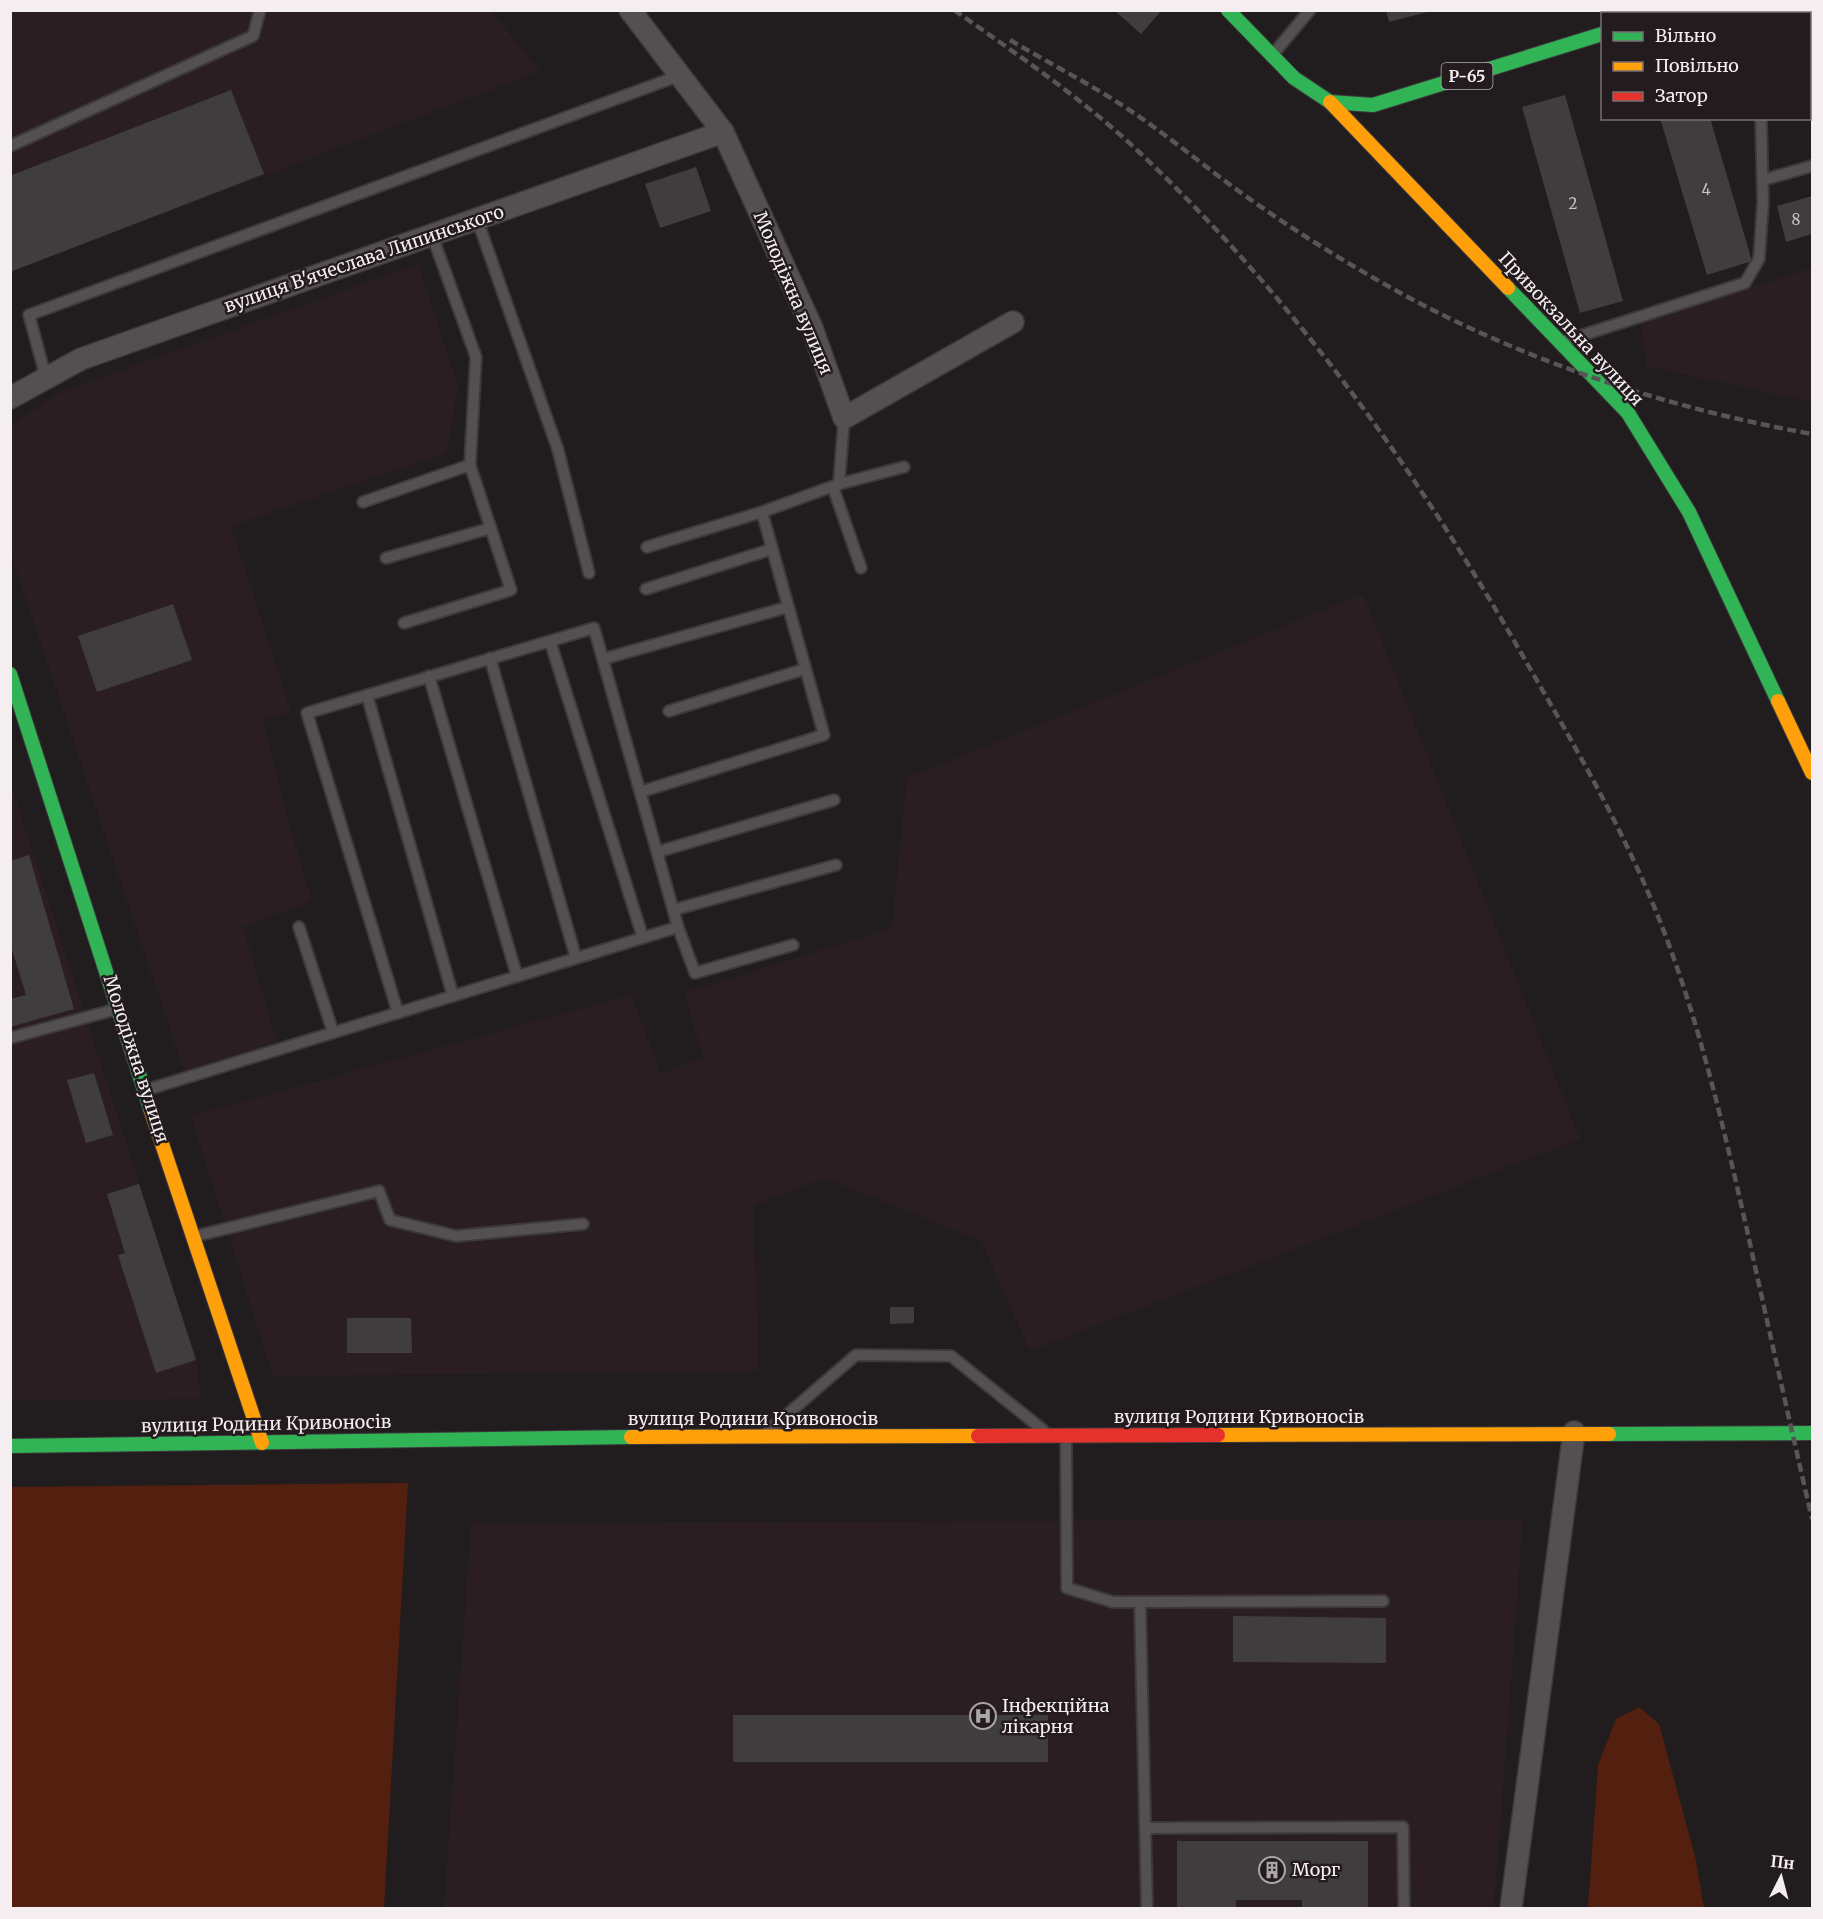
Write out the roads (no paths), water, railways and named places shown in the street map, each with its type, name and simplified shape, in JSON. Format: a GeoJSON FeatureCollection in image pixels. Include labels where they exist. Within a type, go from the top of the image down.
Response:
{"type":"FeatureCollection","features":[{"type":"Feature","properties":{"kind":"main road","name":"Привокзальна вулиця"},"geometry":{"type":"LineString","coordinates":[[1228,10],[1294,78],[1330,102],[1628,413],[1689,512],[1812,773]]}},
{"type":"Feature","properties":{"kind":"main road","name":"Р-65"},"geometry":{"type":"LineString","coordinates":[[1330,102],[1373,105],[1601,34]]}},
{"type":"Feature","properties":{"kind":"main road","name":"Молодіжна вулиця"},"geometry":{"type":"LineString","coordinates":[[10,674],[120,1008],[191,1237],[262,1443]]}},
{"type":"Feature","properties":{"kind":"main road","name":"вулиця Родини Кривоносів"},"geometry":{"type":"LineString","coordinates":[[10,1446],[471,1438],[1574,1432],[1812,1433]]}},
{"type":"Feature","properties":{"kind":"street","name":"Молодіжна вулиця"},"geometry":{"type":"LineString","coordinates":[[630,10],[723,132],[812,328],[844,418]]}},
{"type":"Feature","properties":{"kind":"street","name":"вулиця В'ячеслава Липинського"},"geometry":{"type":"LineString","coordinates":[[10,398],[81,359],[723,132]]}},
{"type":"Feature","properties":{"kind":"street"},"geometry":{"type":"LineString","coordinates":[[844,418],[1013,322]]}},
{"type":"Feature","properties":{"kind":"street"},"geometry":{"type":"LineString","coordinates":[[1511,1908],[1574,1432]]}},
{"type":"Feature","properties":{"kind":"lane"},"geometry":{"type":"LineString","coordinates":[[10,146],[253,36],[260,10]]}},
{"type":"Feature","properties":{"kind":"lane"},"geometry":{"type":"LineString","coordinates":[[1272,55],[1310,10]]}},
{"type":"Feature","properties":{"kind":"lane"},"geometry":{"type":"LineString","coordinates":[[46,378],[29,315],[681,75]]}},
{"type":"Feature","properties":{"kind":"lane"},"geometry":{"type":"LineString","coordinates":[[1561,342],[1746,283],[1759,259],[1762,180],[1761,120]]}},
{"type":"Feature","properties":{"kind":"lane"},"geometry":{"type":"LineString","coordinates":[[1762,180],[1812,166]]}},
{"type":"Feature","properties":{"kind":"lane"},"geometry":{"type":"LineString","coordinates":[[477,219],[558,450],[589,573]]}},
{"type":"Feature","properties":{"kind":"lane"},"geometry":{"type":"LineString","coordinates":[[404,623],[511,590],[470,465],[476,357],[432,235]]}},
{"type":"Feature","properties":{"kind":"lane"},"geometry":{"type":"LineString","coordinates":[[844,418],[836,486],[861,568]]}},
{"type":"Feature","properties":{"kind":"lane"},"geometry":{"type":"LineString","coordinates":[[363,502],[470,465]]}},
{"type":"Feature","properties":{"kind":"lane"},"geometry":{"type":"LineString","coordinates":[[647,547],[762,513],[836,486],[904,467]]}},
{"type":"Feature","properties":{"kind":"lane"},"geometry":{"type":"LineString","coordinates":[[640,792],[824,735],[762,513]]}},
{"type":"Feature","properties":{"kind":"lane"},"geometry":{"type":"LineString","coordinates":[[386,558],[491,528]]}},
{"type":"Feature","properties":{"kind":"lane"},"geometry":{"type":"LineString","coordinates":[[646,588],[772,549]]}},
{"type":"Feature","properties":{"kind":"lane"},"geometry":{"type":"LineString","coordinates":[[603,659],[788,607]]}},
{"type":"Feature","properties":{"kind":"lane"},"geometry":{"type":"LineString","coordinates":[[398,1013],[307,713],[594,628],[673,910],[695,973],[793,945]]}},
{"type":"Feature","properties":{"kind":"lane"},"geometry":{"type":"LineString","coordinates":[[550,641],[643,938]]}},
{"type":"Feature","properties":{"kind":"lane"},"geometry":{"type":"LineString","coordinates":[[490,658],[576,958]]}},
{"type":"Feature","properties":{"kind":"lane"},"geometry":{"type":"LineString","coordinates":[[669,711],[805,669]]}},
{"type":"Feature","properties":{"kind":"lane"},"geometry":{"type":"LineString","coordinates":[[429,676],[517,976]]}},
{"type":"Feature","properties":{"kind":"lane"},"geometry":{"type":"LineString","coordinates":[[367,695],[453,996]]}},
{"type":"Feature","properties":{"kind":"lane"},"geometry":{"type":"LineString","coordinates":[[657,852],[834,800]]}},
{"type":"Feature","properties":{"kind":"lane"},"geometry":{"type":"LineString","coordinates":[[673,910],[836,865]]}},
{"type":"Feature","properties":{"kind":"lane"},"geometry":{"type":"LineString","coordinates":[[299,927],[333,1032]]}},
{"type":"Feature","properties":{"kind":"lane"},"geometry":{"type":"LineString","coordinates":[[146,1090],[678,927]]}},
{"type":"Feature","properties":{"kind":"lane"},"geometry":{"type":"LineString","coordinates":[[10,1038],[120,1008]]}},
{"type":"Feature","properties":{"kind":"lane"},"geometry":{"type":"LineString","coordinates":[[191,1237],[379,1191],[390,1220],[456,1236],[583,1224]]}},
{"type":"Feature","properties":{"kind":"lane"},"geometry":{"type":"LineString","coordinates":[[762,1437],[856,1355],[951,1356],[1050,1436]]}},
{"type":"Feature","properties":{"kind":"lane"},"geometry":{"type":"LineString","coordinates":[[1066,1436],[1067,1588],[1113,1602],[1383,1600]]}},
{"type":"Feature","properties":{"kind":"lane"},"geometry":{"type":"LineString","coordinates":[[1140,1602],[1147,1908]]}},
{"type":"Feature","properties":{"kind":"lane"},"geometry":{"type":"LineString","coordinates":[[1145,1828],[1403,1827],[1404,1908]]}},
{"type":"Feature","properties":{"kind":"railway"},"geometry":{"type":"LineString","coordinates":[[954,10],[1050,78],[1139,152],[1197,209],[1303,330],[1400,459],[1444,526],[1567,733],[1622,837],[1655,908],[1692,1015],[1730,1158],[1812,1519]]}},
{"type":"Feature","properties":{"kind":"railway"},"geometry":{"type":"LineString","coordinates":[[1010,40],[1128,109],[1254,202],[1318,244],[1384,284],[1454,320],[1503,343],[1604,381],[1707,411],[1812,434]]}},
{"type":"Feature","properties":{"kind":"place","name":"Інфекційна лікарня"},"geometry":{"type":"Point","coordinates":[983,1716]}},
{"type":"Feature","properties":{"kind":"place","name":"Морг"},"geometry":{"type":"Point","coordinates":[1272,1870]}}]}
